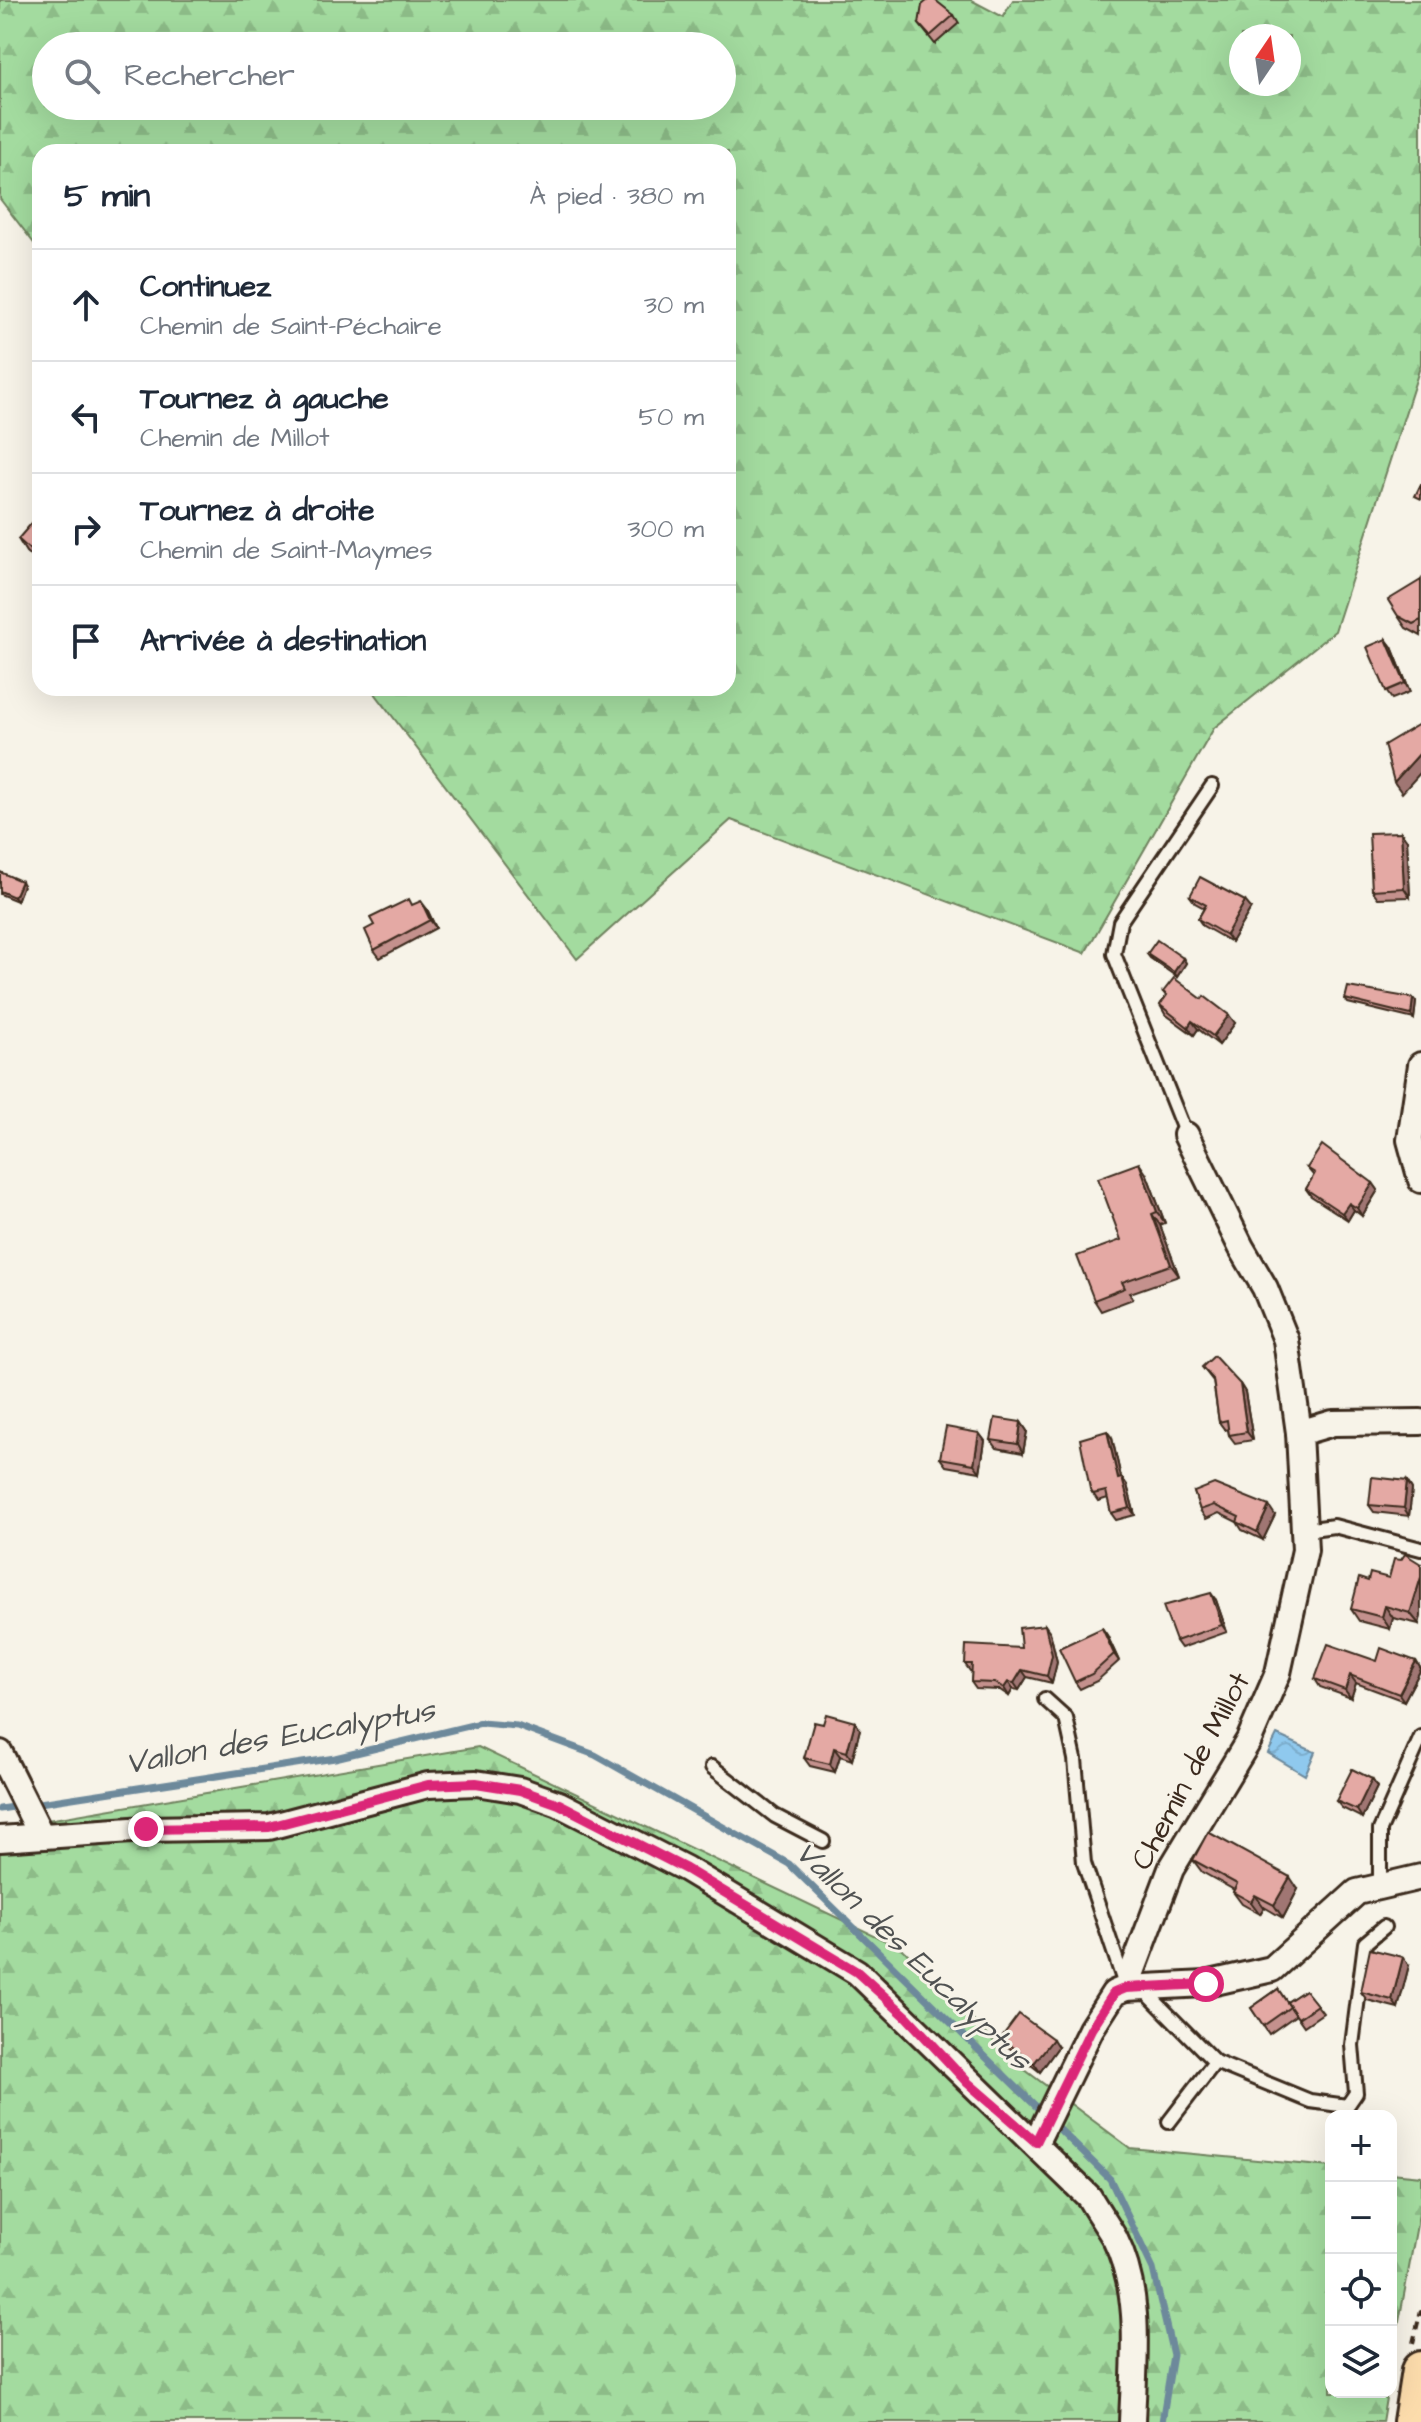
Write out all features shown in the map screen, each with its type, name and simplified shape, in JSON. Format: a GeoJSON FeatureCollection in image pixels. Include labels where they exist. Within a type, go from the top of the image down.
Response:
{"type":"FeatureCollection","features":[{"type":"Feature","properties":{"kind":"main road"},"geometry":{"type":"LineString","coordinates":[[1413,2422],[1421,2371]]}},
{"type":"Feature","properties":{"kind":"street"},"geometry":{"type":"LineString","coordinates":[[1421,1065],[1410,1140],[1421,1180]]}},
{"type":"Feature","properties":{"kind":"street","name":"Chemin de Millot"},"geometry":{"type":"LineString","coordinates":[[1039,2134],[1098,2017],[1114,1993],[1134,1988],[1171,1869],[1249,1740],[1278,1673],[1305,1550],[1299,1433],[1286,1340],[1265,1288],[1241,1247],[1186,1135]]}},
{"type":"Feature","properties":{"kind":"street"},"geometry":{"type":"LineString","coordinates":[[1299,1433],[1333,1423],[1421,1422]]}},
{"type":"Feature","properties":{"kind":"street"},"geometry":{"type":"LineString","coordinates":[[0,1753],[36,1824]]}},
{"type":"Feature","properties":{"kind":"street"},"geometry":{"type":"LineString","coordinates":[[0,1839],[36,1824],[269,1827],[428,1785],[476,1783],[520,1790],[559,1804],[686,1869],[857,1972],[907,2017],[968,2083],[1039,2134],[1089,2197],[1116,2241],[1130,2290],[1136,2347],[1132,2422]]}},
{"type":"Feature","properties":{"kind":"street"},"geometry":{"type":"LineString","coordinates":[[1134,1988],[1206,1984],[1272,1969],[1357,1892],[1421,1877]]}},
{"type":"Feature","properties":{"kind":"lane"},"geometry":{"type":"LineString","coordinates":[[1186,1135],[1114,954],[1120,922],[1212,786]]}},
{"type":"Feature","properties":{"kind":"lane"},"geometry":{"type":"LineString","coordinates":[[1304,1530],[1334,1526],[1421,1549]]}},
{"type":"Feature","properties":{"kind":"lane"},"geometry":{"type":"LineString","coordinates":[[1045,1699],[1066,1718],[1075,1759],[1084,1863],[1134,1988],[1215,2062],[1310,2101],[1347,2106],[1356,2093],[1352,2045],[1365,1943],[1384,1927]]}},
{"type":"Feature","properties":{"kind":"lane"},"geometry":{"type":"LineString","coordinates":[[1380,1889],[1380,1830],[1421,1737]]}},
{"type":"Feature","properties":{"kind":"lane"},"geometry":{"type":"LineString","coordinates":[[712,1767],[775,1816],[823,1841]]}},
{"type":"Feature","properties":{"kind":"lane"},"geometry":{"type":"LineString","coordinates":[[1169,2122],[1215,2062]]}},
{"type":"Feature","properties":{"kind":"green space"},"geometry":{"type":"Polygon","coordinates":[[[0,0],[971,0],[1003,17],[1013,0],[1421,0],[1421,364],[1335,631],[1214,728],[1085,953],[731,820],[577,959],[377,696],[736,696],[736,144],[32,144],[32,241],[0,199],[0,0]]]}},
{"type":"Feature","properties":{"kind":"green space"},"geometry":{"type":"Polygon","coordinates":[[[478,1747],[903,1949],[1013,2061],[1130,2148],[1325,2166],[1325,2398],[1386,2398],[1382,2422],[0,2422],[0,1828],[478,1747]]]}},
{"type":"Feature","properties":{"kind":"green space"},"geometry":{"type":"Polygon","coordinates":[[[1397,2174],[1421,2176],[1421,2203],[1397,2333],[1397,2174]]]}},
{"type":"Feature","properties":{"kind":"water"},"geometry":{"type":"Polygon","coordinates":[[[1277,1735],[1315,1752],[1305,1775],[1268,1753],[1277,1735]]]}},
{"type":"Feature","properties":{"kind":"building"},"geometry":{"type":"Polygon","coordinates":[[[928,0],[935,0],[954,15],[930,36],[919,24],[922,5],[928,0]]]}},
{"type":"Feature","properties":{"kind":"building"},"geometry":{"type":"Polygon","coordinates":[[[1421,484],[1421,499],[1415,496],[1421,484]]]}},
{"type":"Feature","properties":{"kind":"building"},"geometry":{"type":"Polygon","coordinates":[[[32,523],[32,552],[18,539],[32,523]]]}},
{"type":"Feature","properties":{"kind":"building"},"geometry":{"type":"Polygon","coordinates":[[[1421,580],[1421,620],[1413,624],[1398,616],[1388,600],[1421,580]]]}},
{"type":"Feature","properties":{"kind":"building"},"geometry":{"type":"Polygon","coordinates":[[[1386,639],[1405,683],[1386,691],[1367,647],[1386,639]]]}},
{"type":"Feature","properties":{"kind":"building"},"geometry":{"type":"Polygon","coordinates":[[[1421,723],[1421,752],[1394,782],[1384,745],[1421,723]]]}},
{"type":"Feature","properties":{"kind":"building"},"geometry":{"type":"Polygon","coordinates":[[[1401,832],[1404,888],[1372,890],[1369,833],[1401,832]]]}},
{"type":"Feature","properties":{"kind":"building"},"geometry":{"type":"Polygon","coordinates":[[[0,872],[21,881],[14,897],[0,891],[0,872]]]}},
{"type":"Feature","properties":{"kind":"building"},"geometry":{"type":"Polygon","coordinates":[[[1200,877],[1245,901],[1226,935],[1198,919],[1206,905],[1190,896],[1200,877]]]}},
{"type":"Feature","properties":{"kind":"building"},"geometry":{"type":"Polygon","coordinates":[[[409,899],[412,905],[421,901],[430,920],[374,950],[365,930],[374,925],[370,918],[409,899]]]}},
{"type":"Feature","properties":{"kind":"building"},"geometry":{"type":"Polygon","coordinates":[[[1157,940],[1183,958],[1174,972],[1147,954],[1157,940]]]}},
{"type":"Feature","properties":{"kind":"building"},"geometry":{"type":"Polygon","coordinates":[[[1174,978],[1229,1015],[1213,1036],[1192,1021],[1188,1027],[1160,1005],[1167,995],[1163,992],[1174,978]]]}},
{"type":"Feature","properties":{"kind":"building"},"geometry":{"type":"Polygon","coordinates":[[[1348,987],[1413,998],[1411,1015],[1345,999],[1348,987]]]}},
{"type":"Feature","properties":{"kind":"building"},"geometry":{"type":"Polygon","coordinates":[[[1322,1145],[1373,1183],[1357,1208],[1349,1203],[1342,1213],[1306,1189],[1315,1173],[1307,1168],[1322,1145]]]}},
{"type":"Feature","properties":{"kind":"building"},"geometry":{"type":"Polygon","coordinates":[[[1139,1163],[1157,1212],[1152,1214],[1171,1265],[1122,1282],[1125,1288],[1094,1300],[1077,1256],[1121,1240],[1098,1178],[1139,1163]]]}},
{"type":"Feature","properties":{"kind":"building"},"geometry":{"type":"Polygon","coordinates":[[[1214,1356],[1240,1384],[1247,1432],[1229,1435],[1227,1420],[1219,1422],[1213,1379],[1202,1367],[1214,1356]]]}},
{"type":"Feature","properties":{"kind":"building"},"geometry":{"type":"Polygon","coordinates":[[[995,1418],[1021,1422],[1018,1444],[991,1440],[995,1418]]]}},
{"type":"Feature","properties":{"kind":"building"},"geometry":{"type":"Polygon","coordinates":[[[946,1427],[979,1433],[974,1464],[940,1458],[946,1427]]]}},
{"type":"Feature","properties":{"kind":"building"},"geometry":{"type":"Polygon","coordinates":[[[1107,1431],[1118,1479],[1122,1478],[1130,1508],[1111,1513],[1106,1491],[1093,1494],[1090,1489],[1080,1439],[1107,1431]]]}},
{"type":"Feature","properties":{"kind":"building"},"geometry":{"type":"Polygon","coordinates":[[[1372,1477],[1407,1481],[1404,1508],[1369,1505],[1372,1477]]]}},
{"type":"Feature","properties":{"kind":"building"},"geometry":{"type":"Polygon","coordinates":[[[1214,1484],[1269,1506],[1257,1532],[1237,1522],[1239,1517],[1214,1505],[1200,1510],[1194,1492],[1214,1484]]]}},
{"type":"Feature","properties":{"kind":"building"},"geometry":{"type":"Polygon","coordinates":[[[1405,1554],[1421,1564],[1421,1577],[1410,1613],[1385,1606],[1382,1617],[1351,1609],[1359,1578],[1368,1581],[1370,1573],[1389,1578],[1394,1559],[1401,1560],[1405,1554]]]}},
{"type":"Feature","properties":{"kind":"building"},"geometry":{"type":"Polygon","coordinates":[[[1211,1593],[1222,1625],[1176,1641],[1163,1606],[1211,1593]]]}},
{"type":"Feature","properties":{"kind":"building"},"geometry":{"type":"Polygon","coordinates":[[[1045,1625],[1052,1655],[1047,1676],[1022,1670],[1014,1683],[1008,1682],[1004,1688],[995,1683],[971,1682],[972,1664],[965,1664],[966,1645],[1021,1648],[1019,1628],[1045,1625]]]}},
{"type":"Feature","properties":{"kind":"building"},"geometry":{"type":"Polygon","coordinates":[[[1102,1628],[1114,1654],[1092,1674],[1075,1682],[1059,1648],[1102,1628]]]}},
{"type":"Feature","properties":{"kind":"building"},"geometry":{"type":"Polygon","coordinates":[[[1328,1644],[1377,1661],[1381,1648],[1416,1661],[1399,1694],[1350,1675],[1345,1690],[1315,1679],[1328,1644]]]}},
{"type":"Feature","properties":{"kind":"building"},"geometry":{"type":"Polygon","coordinates":[[[826,1714],[855,1722],[847,1752],[834,1748],[830,1764],[804,1758],[814,1722],[823,1724],[826,1714]]]}},
{"type":"Feature","properties":{"kind":"building"},"geometry":{"type":"Polygon","coordinates":[[[1352,1769],[1372,1779],[1357,1810],[1336,1801],[1352,1769]]]}},
{"type":"Feature","properties":{"kind":"building"},"geometry":{"type":"Polygon","coordinates":[[[1208,1832],[1290,1877],[1274,1905],[1255,1895],[1251,1902],[1233,1892],[1237,1884],[1193,1860],[1208,1832]]]}},
{"type":"Feature","properties":{"kind":"building"},"geometry":{"type":"Polygon","coordinates":[[[1370,1949],[1403,1957],[1392,2000],[1361,1992],[1370,1949]]]}},
{"type":"Feature","properties":{"kind":"building"},"geometry":{"type":"Polygon","coordinates":[[[1278,1989],[1290,2007],[1263,2026],[1251,2008],[1278,1989]]]}},
{"type":"Feature","properties":{"kind":"building"},"geometry":{"type":"Polygon","coordinates":[[[1305,1990],[1317,2005],[1298,2018],[1287,2002],[1305,1990]]]}},
{"type":"Feature","properties":{"kind":"building"},"geometry":{"type":"Polygon","coordinates":[[[1019,2014],[1053,2039],[1034,2063],[1001,2038],[1019,2014]]]}},
{"type":"Feature","properties":{"kind":"waterway","name":"Vallon des Eucalyptus"},"geometry":{"type":"LineString","coordinates":[[0,1809],[335,1758],[481,1723],[517,1726],[595,1755],[789,1864],[1110,2179],[1153,2269],[1173,2355],[1162,2422]]}},
{"type":"Feature","properties":{"kind":"route"},"geometry":{"type":"LineString","coordinates":[[146,1829],[269,1827],[428,1785],[476,1783],[520,1790],[559,1804],[686,1869],[857,1972],[907,2017],[968,2083],[1036,2142],[1091,2029],[1114,1993],[1126,1988],[1206,1984]]}}]}
